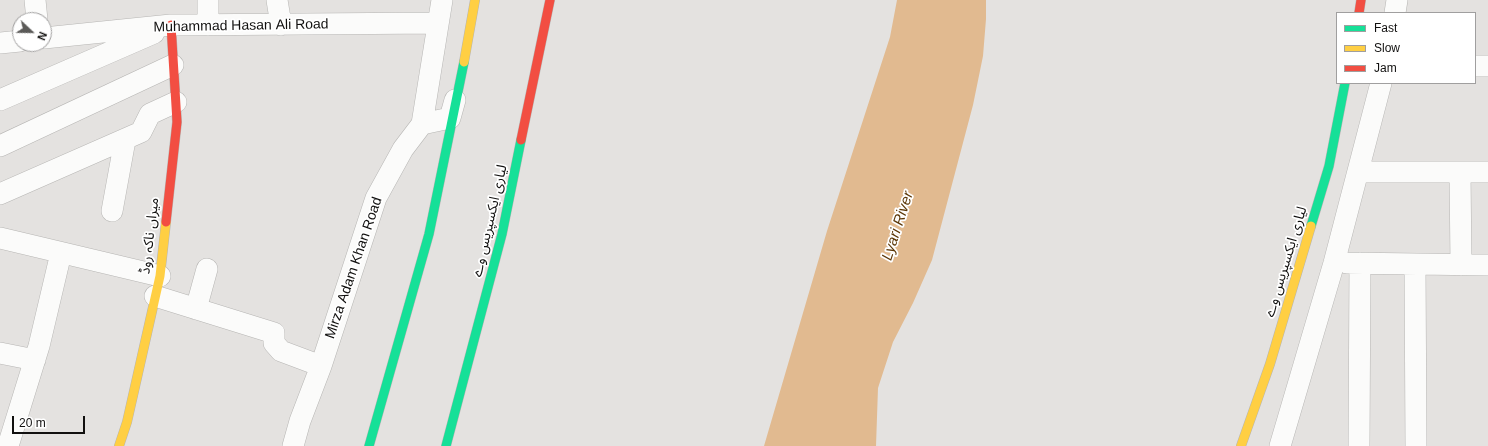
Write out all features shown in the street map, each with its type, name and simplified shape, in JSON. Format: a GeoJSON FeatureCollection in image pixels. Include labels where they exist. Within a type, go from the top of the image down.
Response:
{"type":"FeatureCollection","features":[{"type":"Feature","properties":{"kind":"main road"},"geometry":{"type":"LineString","coordinates":[[369,446],[429,234],[456,95],[471,29],[475,0]]}},
{"type":"Feature","properties":{"kind":"main road","name":"لیاری ایکسپریس وے"},"geometry":{"type":"LineString","coordinates":[[446,446],[482,315],[502,234],[550,0]]}},
{"type":"Feature","properties":{"kind":"main road"},"geometry":{"type":"LineString","coordinates":[[1359,12],[1361,0]]}},
{"type":"Feature","properties":{"kind":"main road","name":"میراں ناکہ روڈ"},"geometry":{"type":"LineString","coordinates":[[119,446],[127,422],[160,276],[177,122],[171,25]]}},
{"type":"Feature","properties":{"kind":"main road","name":"لیاری ایکسپریس وے"},"geometry":{"type":"LineString","coordinates":[[1241,446],[1270,364],[1329,166],[1345,84]]}},
{"type":"Feature","properties":{"kind":"street"},"geometry":{"type":"LineString","coordinates":[[35,0],[36,12]]}},
{"type":"Feature","properties":{"kind":"street"},"geometry":{"type":"LineString","coordinates":[[208,0],[208,25]]}},
{"type":"Feature","properties":{"kind":"street"},"geometry":{"type":"LineString","coordinates":[[277,0],[281,25]]}},
{"type":"Feature","properties":{"kind":"street"},"geometry":{"type":"LineString","coordinates":[[442,0],[422,124],[450,118],[456,95]]}},
{"type":"Feature","properties":{"kind":"street"},"geometry":{"type":"LineString","coordinates":[[1395,12],[1397,0]]}},
{"type":"Feature","properties":{"kind":"street","name":"Muhammad Hasan Ali Road"},"geometry":{"type":"LineString","coordinates":[[52,37],[171,25],[438,23]]}},
{"type":"Feature","properties":{"kind":"street"},"geometry":{"type":"LineString","coordinates":[[0,100],[171,25]]}},
{"type":"Feature","properties":{"kind":"street"},"geometry":{"type":"LineString","coordinates":[[0,43],[12,42]]}},
{"type":"Feature","properties":{"kind":"street"},"geometry":{"type":"LineString","coordinates":[[0,146],[173,65]]}},
{"type":"Feature","properties":{"kind":"street"},"geometry":{"type":"LineString","coordinates":[[1476,66],[1488,66]]}},
{"type":"Feature","properties":{"kind":"street"},"geometry":{"type":"LineString","coordinates":[[1280,446],[1334,263],[1381,84]]}},
{"type":"Feature","properties":{"kind":"street"},"geometry":{"type":"LineString","coordinates":[[0,194],[141,132],[150,114],[176,102]]}},
{"type":"Feature","properties":{"kind":"street","name":"Mirza Adam Khan Road"},"geometry":{"type":"LineString","coordinates":[[293,446],[300,421],[321,366],[376,198],[403,149],[422,124]]}},
{"type":"Feature","properties":{"kind":"street"},"geometry":{"type":"LineString","coordinates":[[112,211],[125,140]]}},
{"type":"Feature","properties":{"kind":"street"},"geometry":{"type":"LineString","coordinates":[[1359,172],[1488,172]]}},
{"type":"Feature","properties":{"kind":"street"},"geometry":{"type":"LineString","coordinates":[[1460,172],[1461,265]]}},
{"type":"Feature","properties":{"kind":"street"},"geometry":{"type":"LineString","coordinates":[[0,238],[160,276]]}},
{"type":"Feature","properties":{"kind":"street"},"geometry":{"type":"LineString","coordinates":[[8,446],[35,360],[61,253]]}},
{"type":"Feature","properties":{"kind":"street"},"geometry":{"type":"LineString","coordinates":[[1334,263],[1488,265]]}},
{"type":"Feature","properties":{"kind":"street"},"geometry":{"type":"LineString","coordinates":[[1359,446],[1360,264]]}},
{"type":"Feature","properties":{"kind":"street"},"geometry":{"type":"LineString","coordinates":[[1415,264],[1416,446]]}},
{"type":"Feature","properties":{"kind":"street"},"geometry":{"type":"LineString","coordinates":[[196,309],[207,269]]}},
{"type":"Feature","properties":{"kind":"street"},"geometry":{"type":"LineString","coordinates":[[155,296],[274,333],[274,343],[281,351],[321,366]]}},
{"type":"Feature","properties":{"kind":"street"},"geometry":{"type":"LineString","coordinates":[[0,353],[35,360]]}},
{"type":"Feature","properties":{"kind":"water","name":"Lyari River"},"geometry":{"type":"Polygon","coordinates":[[[897,0],[986,0],[983,56],[973,105],[932,260],[913,303],[893,342],[878,388],[876,446],[764,446],[827,231],[890,37],[897,0]]]}},
{"type":"Feature","properties":{"kind":"traffic: fast"},"geometry":{"type":"LineString","coordinates":[[369,446],[429,234],[464,62]]}},
{"type":"Feature","properties":{"kind":"traffic: fast"},"geometry":{"type":"LineString","coordinates":[[1311,226],[1329,166],[1345,84]]}},
{"type":"Feature","properties":{"kind":"traffic: fast"},"geometry":{"type":"LineString","coordinates":[[446,446],[502,234],[521,140]]}},
{"type":"Feature","properties":{"kind":"traffic: slow"},"geometry":{"type":"LineString","coordinates":[[464,62],[475,0]]}},
{"type":"Feature","properties":{"kind":"traffic: slow"},"geometry":{"type":"LineString","coordinates":[[119,446],[127,422],[160,276],[166,222]]}},
{"type":"Feature","properties":{"kind":"traffic: slow"},"geometry":{"type":"LineString","coordinates":[[1241,446],[1270,364],[1311,226]]}},
{"type":"Feature","properties":{"kind":"traffic: jam"},"geometry":{"type":"LineString","coordinates":[[521,140],[550,0]]}},
{"type":"Feature","properties":{"kind":"traffic: jam"},"geometry":{"type":"LineString","coordinates":[[1359,12],[1361,0]]}},
{"type":"Feature","properties":{"kind":"traffic: jam"},"geometry":{"type":"LineString","coordinates":[[166,222],[177,122],[171,25]]}}]}
